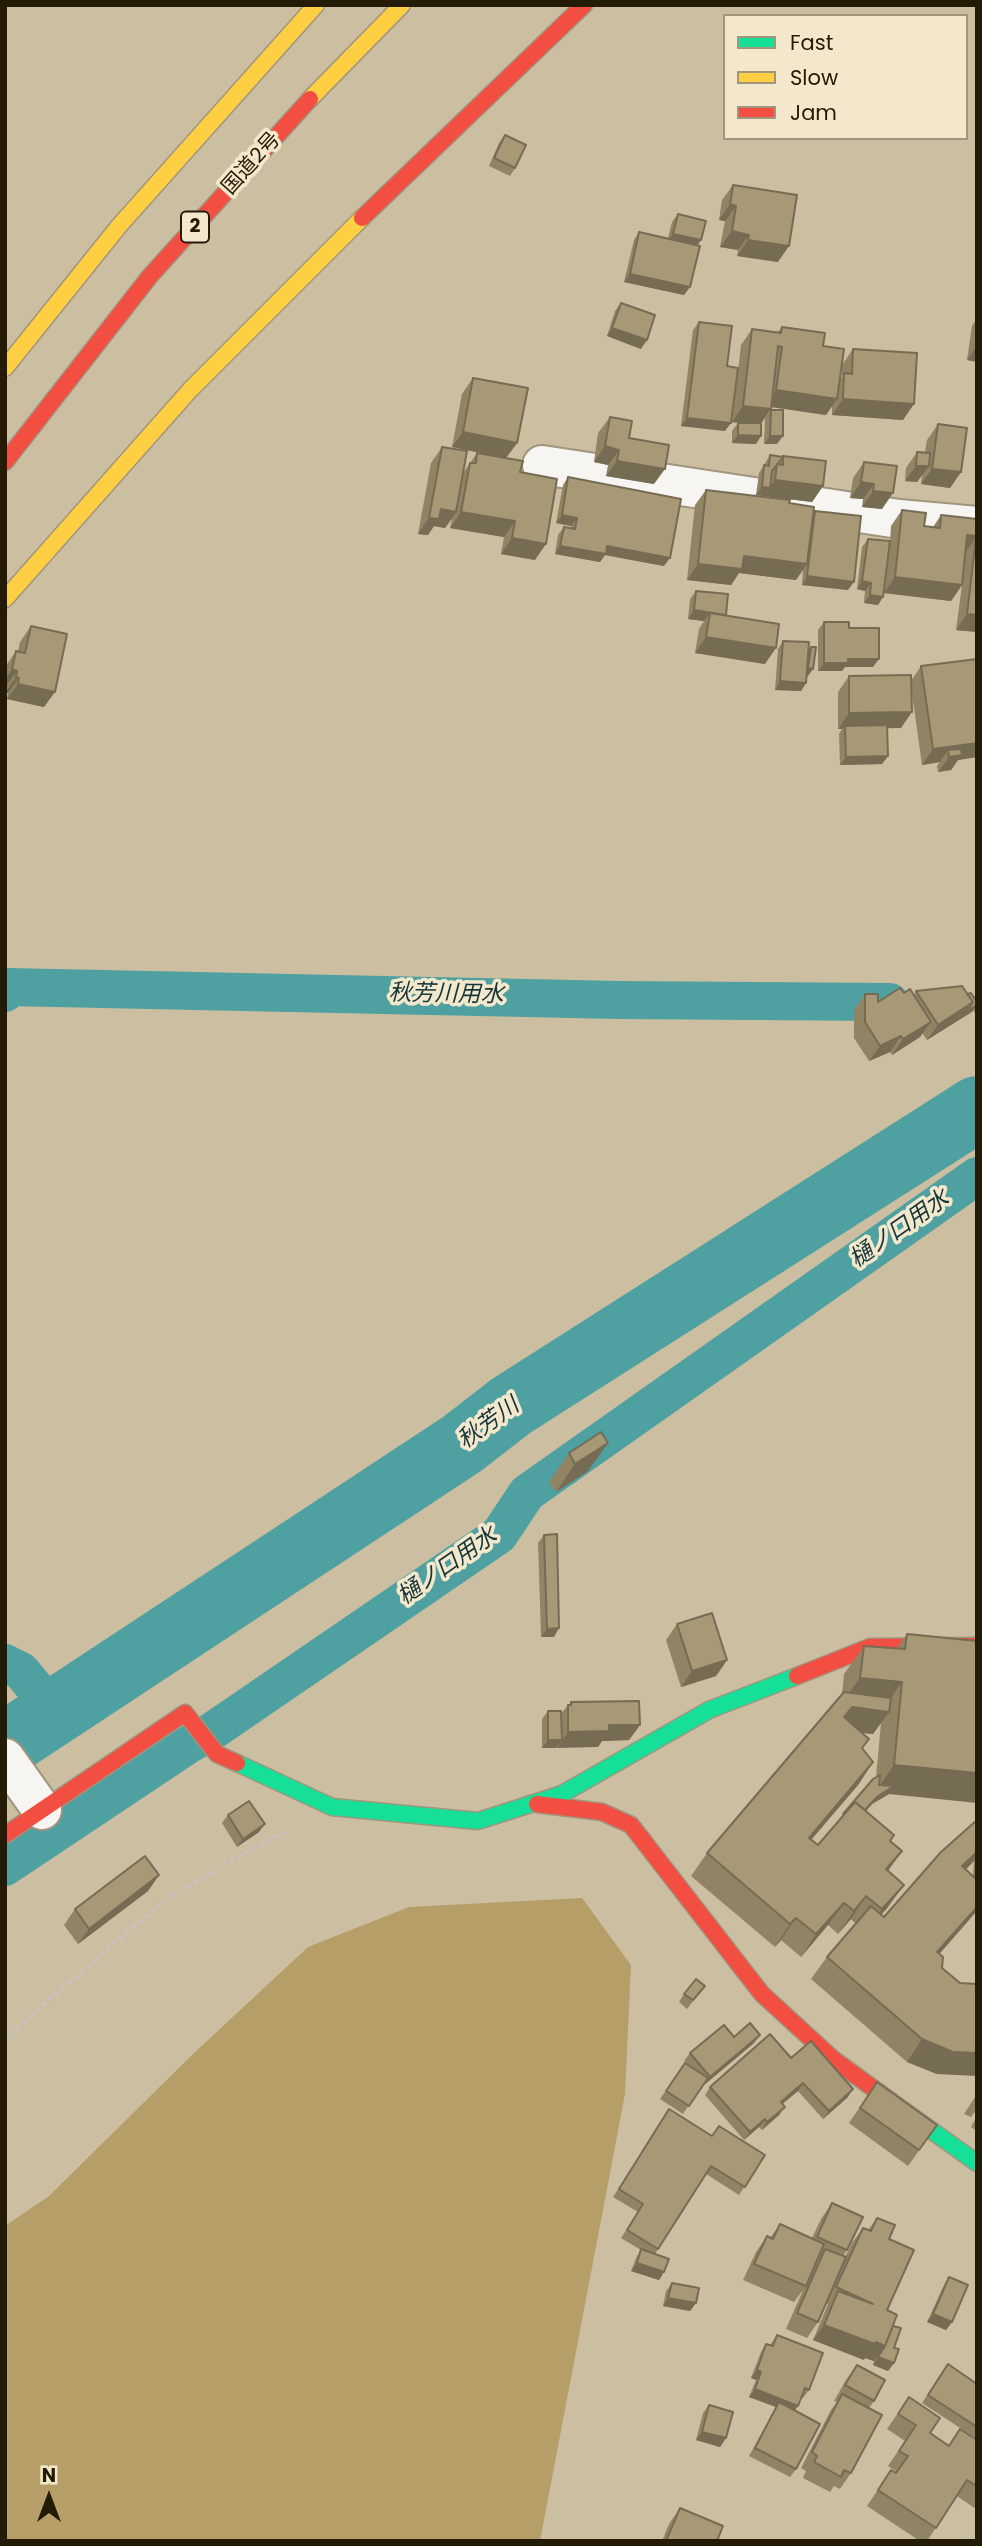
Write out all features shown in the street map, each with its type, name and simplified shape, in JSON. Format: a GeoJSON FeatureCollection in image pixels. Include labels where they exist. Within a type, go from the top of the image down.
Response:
{"type":"FeatureCollection","features":[{"type":"Feature","properties":{"kind":"main road"},"geometry":{"type":"LineString","coordinates":[[5,368],[119,226],[316,5]]}},
{"type":"Feature","properties":{"kind":"main road","name":"国道2号"},"geometry":{"type":"LineString","coordinates":[[5,463],[150,276],[299,111],[402,5]]}},
{"type":"Feature","properties":{"kind":"main road"},"geometry":{"type":"LineString","coordinates":[[5,599],[190,390],[419,161],[584,5]]}},
{"type":"Feature","properties":{"kind":"main road"},"geometry":{"type":"LineString","coordinates":[[5,1835],[185,1713],[217,1754],[332,1807],[478,1821],[562,1794],[709,1710],[870,1647],[977,1646]]}},
{"type":"Feature","properties":{"kind":"main road"},"geometry":{"type":"LineString","coordinates":[[531,1803],[602,1812],[631,1825],[762,1994],[833,2059],[977,2162]]}},
{"type":"Feature","properties":{"kind":"street"},"geometry":{"type":"LineString","coordinates":[[542,465],[899,519],[977,526]]}},
{"type":"Feature","properties":{"kind":"street"},"geometry":{"type":"LineString","coordinates":[[5,1758],[42,1810]]}},
{"type":"Feature","properties":{"kind":"path"},"geometry":{"type":"LineString","coordinates":[[5,2041],[12,2032],[159,1905],[228,1862],[332,1807]]}},
{"type":"Feature","properties":{"kind":"shaded area"},"geometry":{"type":"Polygon","coordinates":[[[582,1898],[631,1965],[625,2094],[540,2541],[5,2541],[5,2226],[49,2196],[193,2054],[308,1947],[409,1907],[582,1898]]]}},
{"type":"Feature","properties":{"kind":"building"},"geometry":{"type":"Polygon","coordinates":[[[505,135],[526,145],[515,168],[494,158],[505,135]]]}},
{"type":"Feature","properties":{"kind":"building"},"geometry":{"type":"Polygon","coordinates":[[[733,185],[797,195],[789,246],[748,240],[749,235],[732,231],[736,206],[730,204],[733,185]]]}},
{"type":"Feature","properties":{"kind":"building"},"geometry":{"type":"Polygon","coordinates":[[[678,214],[706,221],[701,240],[673,234],[678,214]]]}},
{"type":"Feature","properties":{"kind":"building"},"geometry":{"type":"Polygon","coordinates":[[[639,232],[700,246],[690,287],[630,274],[639,232]]]}},
{"type":"Feature","properties":{"kind":"building"},"geometry":{"type":"Polygon","coordinates":[[[621,303],[655,315],[647,340],[612,328],[621,303]]]}},
{"type":"Feature","properties":{"kind":"building"},"geometry":{"type":"Polygon","coordinates":[[[699,322],[732,326],[727,366],[738,368],[731,423],[687,418],[699,322]]]}},
{"type":"Feature","properties":{"kind":"building"},"geometry":{"type":"Polygon","coordinates":[[[782,327],[825,333],[823,346],[844,349],[837,399],[776,390],[782,347],[778,346],[771,409],[743,406],[752,329],[781,333],[782,327]]]}},
{"type":"Feature","properties":{"kind":"building"},"geometry":{"type":"Polygon","coordinates":[[[853,349],[917,353],[914,404],[843,399],[844,373],[852,374],[853,349]]]}},
{"type":"Feature","properties":{"kind":"building"},"geometry":{"type":"Polygon","coordinates":[[[473,378],[528,388],[517,443],[463,432],[473,378]]]}},
{"type":"Feature","properties":{"kind":"building"},"geometry":{"type":"Polygon","coordinates":[[[771,410],[783,410],[783,436],[770,436],[771,410]]]}},
{"type":"Feature","properties":{"kind":"building"},"geometry":{"type":"Polygon","coordinates":[[[610,417],[632,421],[629,438],[669,445],[665,469],[617,461],[619,450],[605,446],[610,417]]]}},
{"type":"Feature","properties":{"kind":"building"},"geometry":{"type":"Polygon","coordinates":[[[738,423],[761,423],[761,436],[738,435],[738,423]]]}},
{"type":"Feature","properties":{"kind":"building"},"geometry":{"type":"Polygon","coordinates":[[[938,424],[967,428],[961,472],[932,469],[938,424]]]}},
{"type":"Feature","properties":{"kind":"building"},"geometry":{"type":"Polygon","coordinates":[[[442,447],[467,451],[456,512],[441,509],[439,519],[429,518],[442,447]]]}},
{"type":"Feature","properties":{"kind":"building"},"geometry":{"type":"Polygon","coordinates":[[[917,452],[930,453],[929,466],[916,466],[917,452]]]}},
{"type":"Feature","properties":{"kind":"building"},"geometry":{"type":"Polygon","coordinates":[[[477,453],[523,461],[520,472],[557,479],[546,544],[512,538],[515,521],[461,512],[470,463],[476,463],[477,453]]]}},
{"type":"Feature","properties":{"kind":"building"},"geometry":{"type":"Polygon","coordinates":[[[770,455],[783,457],[772,471],[770,488],[762,487],[764,465],[769,466],[770,455]]]}},
{"type":"Feature","properties":{"kind":"building"},"geometry":{"type":"Polygon","coordinates":[[[783,456],[826,461],[823,486],[775,480],[777,464],[783,465],[783,456]]]}},
{"type":"Feature","properties":{"kind":"building"},"geometry":{"type":"Polygon","coordinates":[[[864,462],[897,466],[893,493],[873,491],[874,484],[861,482],[864,462]]]}},
{"type":"Feature","properties":{"kind":"building"},"geometry":{"type":"Polygon","coordinates":[[[568,477],[681,499],[670,558],[607,546],[606,554],[560,546],[564,527],[575,529],[577,518],[562,515],[568,477]]]}},
{"type":"Feature","properties":{"kind":"building"},"geometry":{"type":"Polygon","coordinates":[[[706,490],[790,500],[789,503],[814,507],[807,564],[744,556],[742,569],[698,564],[706,490]]]}},
{"type":"Feature","properties":{"kind":"building"},"geometry":{"type":"Polygon","coordinates":[[[902,510],[926,513],[924,526],[940,528],[941,515],[977,519],[977,536],[967,535],[962,585],[895,577],[902,510]]]}},
{"type":"Feature","properties":{"kind":"building"},"geometry":{"type":"Polygon","coordinates":[[[815,511],[861,516],[854,582],[807,576],[815,511]]]}},
{"type":"Feature","properties":{"kind":"building"},"geometry":{"type":"Polygon","coordinates":[[[977,538],[977,615],[967,614],[977,538]]]}},
{"type":"Feature","properties":{"kind":"building"},"geometry":{"type":"Polygon","coordinates":[[[868,539],[890,541],[883,597],[870,595],[871,583],[862,581],[868,539]]]}},
{"type":"Feature","properties":{"kind":"building"},"geometry":{"type":"Polygon","coordinates":[[[696,591],[728,594],[726,615],[694,610],[696,591]]]}},
{"type":"Feature","properties":{"kind":"building"},"geometry":{"type":"Polygon","coordinates":[[[710,613],[779,624],[776,648],[706,637],[710,613]]]}},
{"type":"Feature","properties":{"kind":"building"},"geometry":{"type":"Polygon","coordinates":[[[824,622],[849,622],[849,628],[879,628],[879,659],[848,659],[848,663],[824,663],[824,622]]]}},
{"type":"Feature","properties":{"kind":"building"},"geometry":{"type":"Polygon","coordinates":[[[31,626],[67,634],[55,692],[18,684],[17,671],[12,669],[16,651],[25,653],[31,626]]]}},
{"type":"Feature","properties":{"kind":"building"},"geometry":{"type":"Polygon","coordinates":[[[783,641],[809,642],[806,683],[780,681],[783,641]]]}},
{"type":"Feature","properties":{"kind":"building"},"geometry":{"type":"Polygon","coordinates":[[[811,647],[816,647],[813,669],[808,668],[811,647]]]}},
{"type":"Feature","properties":{"kind":"building"},"geometry":{"type":"Polygon","coordinates":[[[977,659],[977,743],[933,749],[921,666],[977,659]]]}},
{"type":"Feature","properties":{"kind":"building"},"geometry":{"type":"Polygon","coordinates":[[[911,675],[912,712],[849,713],[849,676],[911,675]]]}},
{"type":"Feature","properties":{"kind":"building"},"geometry":{"type":"Polygon","coordinates":[[[887,725],[888,756],[846,757],[845,726],[887,725]]]}},
{"type":"Feature","properties":{"kind":"building"},"geometry":{"type":"Polygon","coordinates":[[[961,749],[962,755],[949,757],[948,750],[961,749]]]}},
{"type":"Feature","properties":{"kind":"building"},"geometry":{"type":"Polygon","coordinates":[[[962,986],[973,1002],[938,1025],[916,991],[962,986]]]}},
{"type":"Feature","properties":{"kind":"building"},"geometry":{"type":"Polygon","coordinates":[[[900,988],[904,993],[910,989],[931,1022],[903,1039],[901,1036],[880,1046],[865,1022],[865,994],[878,994],[878,1002],[900,988]]]}},
{"type":"Feature","properties":{"kind":"building"},"geometry":{"type":"Polygon","coordinates":[[[971,993],[977,1005],[968,1010],[973,1002],[967,994],[971,993]]]}},
{"type":"Feature","properties":{"kind":"building"},"geometry":{"type":"Polygon","coordinates":[[[601,1432],[608,1443],[575,1464],[569,1453],[601,1432]]]}},
{"type":"Feature","properties":{"kind":"building"},"geometry":{"type":"Polygon","coordinates":[[[557,1534],[559,1628],[547,1629],[544,1535],[557,1534]]]}},
{"type":"Feature","properties":{"kind":"building"},"geometry":{"type":"Polygon","coordinates":[[[712,1613],[727,1660],[692,1671],[677,1624],[712,1613]]]}},
{"type":"Feature","properties":{"kind":"building"},"geometry":{"type":"Polygon","coordinates":[[[907,1634],[977,1641],[977,1773],[894,1765],[902,1682],[860,1678],[864,1646],[905,1649],[907,1634]]]}},
{"type":"Feature","properties":{"kind":"building"},"geometry":{"type":"Polygon","coordinates":[[[844,1692],[891,1698],[889,1712],[852,1707],[844,1717],[869,1739],[862,1748],[873,1762],[809,1838],[818,1845],[855,1802],[894,1835],[890,1841],[902,1851],[886,1869],[904,1885],[882,1909],[866,1896],[854,1911],[844,1903],[816,1934],[796,1918],[790,1924],[707,1853],[844,1692]]]}},
{"type":"Feature","properties":{"kind":"building"},"geometry":{"type":"Polygon","coordinates":[[[639,1701],[640,1725],[609,1725],[609,1731],[568,1732],[568,1705],[571,1705],[571,1702],[639,1701]]]}},
{"type":"Feature","properties":{"kind":"building"},"geometry":{"type":"Polygon","coordinates":[[[548,1711],[561,1711],[562,1740],[548,1740],[548,1711]]]}},
{"type":"Feature","properties":{"kind":"building"},"geometry":{"type":"Polygon","coordinates":[[[880,1775],[879,1785],[894,1786],[878,1796],[865,1810],[855,1802],[843,1814],[873,1779],[880,1775]]]}},
{"type":"Feature","properties":{"kind":"building"},"geometry":{"type":"Polygon","coordinates":[[[249,1801],[265,1824],[243,1839],[228,1815],[249,1801]]]}},
{"type":"Feature","properties":{"kind":"building"},"geometry":{"type":"Polygon","coordinates":[[[977,1820],[977,1852],[962,1866],[977,1880],[977,1907],[937,1952],[943,1957],[942,1968],[960,1983],[977,1984],[977,2053],[953,2052],[922,2039],[827,1957],[871,1906],[884,1917],[941,1852],[977,1820]]]}},
{"type":"Feature","properties":{"kind":"building"},"geometry":{"type":"Polygon","coordinates":[[[145,1856],[159,1875],[89,1929],[75,1909],[145,1856]]]}},
{"type":"Feature","properties":{"kind":"building"},"geometry":{"type":"Polygon","coordinates":[[[696,1979],[705,1986],[693,2000],[684,1994],[696,1979]]]}},
{"type":"Feature","properties":{"kind":"building"},"geometry":{"type":"Polygon","coordinates":[[[750,2023],[760,2035],[710,2077],[690,2053],[724,2025],[734,2037],[750,2023]]]}},
{"type":"Feature","properties":{"kind":"building"},"geometry":{"type":"Polygon","coordinates":[[[770,2034],[791,2058],[811,2041],[853,2089],[829,2111],[803,2083],[781,2102],[785,2107],[750,2132],[710,2087],[770,2034]]]}},
{"type":"Feature","properties":{"kind":"building"},"geometry":{"type":"Polygon","coordinates":[[[685,2063],[708,2078],[689,2106],[666,2091],[685,2063]]]}},
{"type":"Feature","properties":{"kind":"building"},"geometry":{"type":"Polygon","coordinates":[[[877,2082],[937,2125],[919,2150],[860,2108],[877,2082]]]}},
{"type":"Feature","properties":{"kind":"building"},"geometry":{"type":"Polygon","coordinates":[[[669,2109],[712,2136],[719,2126],[765,2155],[745,2187],[711,2166],[658,2249],[627,2230],[643,2204],[619,2189],[669,2109]]]}},
{"type":"Feature","properties":{"kind":"building"},"geometry":{"type":"Polygon","coordinates":[[[832,2203],[863,2217],[847,2250],[817,2237],[832,2203]]]}},
{"type":"Feature","properties":{"kind":"building"},"geometry":{"type":"Polygon","coordinates":[[[877,2218],[895,2225],[889,2239],[914,2250],[887,2310],[897,2315],[885,2346],[824,2325],[838,2291],[873,2304],[836,2287],[863,2228],[871,2231],[877,2218]]]}},
{"type":"Feature","properties":{"kind":"building"},"geometry":{"type":"Polygon","coordinates":[[[780,2224],[824,2244],[806,2286],[754,2264],[767,2236],[773,2239],[780,2224]]]}},
{"type":"Feature","properties":{"kind":"building"},"geometry":{"type":"Polygon","coordinates":[[[641,2249],[669,2259],[664,2272],[637,2263],[641,2249]]]}},
{"type":"Feature","properties":{"kind":"building"},"geometry":{"type":"Polygon","coordinates":[[[825,2249],[846,2257],[818,2322],[797,2313],[825,2249]]]}},
{"type":"Feature","properties":{"kind":"building"},"geometry":{"type":"Polygon","coordinates":[[[949,2277],[968,2285],[952,2322],[933,2314],[949,2277]]]}},
{"type":"Feature","properties":{"kind":"building"},"geometry":{"type":"Polygon","coordinates":[[[672,2283],[699,2288],[696,2303],[668,2298],[672,2283]]]}},
{"type":"Feature","properties":{"kind":"building"},"geometry":{"type":"Polygon","coordinates":[[[893,2326],[901,2328],[894,2348],[899,2349],[894,2363],[878,2357],[893,2326]]]}},
{"type":"Feature","properties":{"kind":"building"},"geometry":{"type":"Polygon","coordinates":[[[777,2335],[823,2353],[809,2390],[805,2388],[798,2406],[755,2389],[761,2372],[757,2370],[766,2344],[773,2346],[777,2335]]]}},
{"type":"Feature","properties":{"kind":"building"},"geometry":{"type":"Polygon","coordinates":[[[948,2364],[977,2384],[977,2427],[928,2395],[948,2364]]]}},
{"type":"Feature","properties":{"kind":"building"},"geometry":{"type":"Polygon","coordinates":[[[857,2365],[885,2380],[874,2401],[845,2385],[857,2365]]]}},
{"type":"Feature","properties":{"kind":"building"},"geometry":{"type":"Polygon","coordinates":[[[842,2394],[882,2415],[851,2473],[844,2470],[841,2477],[814,2462],[817,2456],[812,2452],[842,2394]]]}},
{"type":"Feature","properties":{"kind":"building"},"geometry":{"type":"Polygon","coordinates":[[[909,2397],[940,2418],[930,2433],[949,2446],[960,2429],[977,2440],[977,2486],[967,2480],[936,2528],[878,2490],[891,2470],[896,2473],[908,2456],[899,2451],[916,2425],[898,2414],[909,2397]]]}},
{"type":"Feature","properties":{"kind":"building"},"geometry":{"type":"Polygon","coordinates":[[[779,2402],[820,2424],[796,2469],[755,2448],[779,2402]]]}},
{"type":"Feature","properties":{"kind":"building"},"geometry":{"type":"Polygon","coordinates":[[[709,2405],[733,2412],[726,2438],[702,2432],[709,2405]]]}},
{"type":"Feature","properties":{"kind":"building"},"geometry":{"type":"Polygon","coordinates":[[[680,2508],[723,2526],[717,2541],[666,2541],[680,2508]]]}},
{"type":"Feature","properties":{"kind":"waterway","name":"秋芳川用水"},"geometry":{"type":"LineString","coordinates":[[5,993],[8,987],[619,1000],[890,1002]]}},
{"type":"Feature","properties":{"kind":"waterway","name":"秋芳川"},"geometry":{"type":"LineString","coordinates":[[5,1745],[462,1444],[511,1406],[977,1109]]}},
{"type":"Feature","properties":{"kind":"waterway","name":"樋ノ口用水"},"geometry":{"type":"LineString","coordinates":[[5,1867],[211,1732],[499,1535],[527,1493],[977,1176]]}},
{"type":"Feature","properties":{"kind":"waterway","name":"秋芳川用水"},"geometry":{"type":"LineString","coordinates":[[5,1663],[21,1671],[55,1712]]}},
{"type":"Feature","properties":{"kind":"traffic: fast"},"geometry":{"type":"LineString","coordinates":[[237,1763],[332,1807],[478,1821],[562,1794],[709,1710],[797,1676]]}},
{"type":"Feature","properties":{"kind":"traffic: fast"},"geometry":{"type":"LineString","coordinates":[[892,2102],[977,2163]]}},
{"type":"Feature","properties":{"kind":"traffic: slow"},"geometry":{"type":"LineString","coordinates":[[5,368],[119,226],[316,5]]}},
{"type":"Feature","properties":{"kind":"traffic: slow"},"geometry":{"type":"LineString","coordinates":[[310,99],[402,5]]}},
{"type":"Feature","properties":{"kind":"traffic: slow"},"geometry":{"type":"LineString","coordinates":[[5,599],[190,390],[362,218]]}},
{"type":"Feature","properties":{"kind":"traffic: jam"},"geometry":{"type":"LineString","coordinates":[[362,218],[584,5]]}},
{"type":"Feature","properties":{"kind":"traffic: jam"},"geometry":{"type":"LineString","coordinates":[[5,462],[150,276],[310,99]]}},
{"type":"Feature","properties":{"kind":"traffic: jam"},"geometry":{"type":"LineString","coordinates":[[797,1676],[870,1647],[977,1646]]}},
{"type":"Feature","properties":{"kind":"traffic: jam"},"geometry":{"type":"LineString","coordinates":[[5,1835],[185,1713],[217,1754],[237,1763]]}},
{"type":"Feature","properties":{"kind":"traffic: jam"},"geometry":{"type":"LineString","coordinates":[[537,1804],[602,1812],[631,1825],[762,1994],[833,2059],[892,2102]]}}]}
